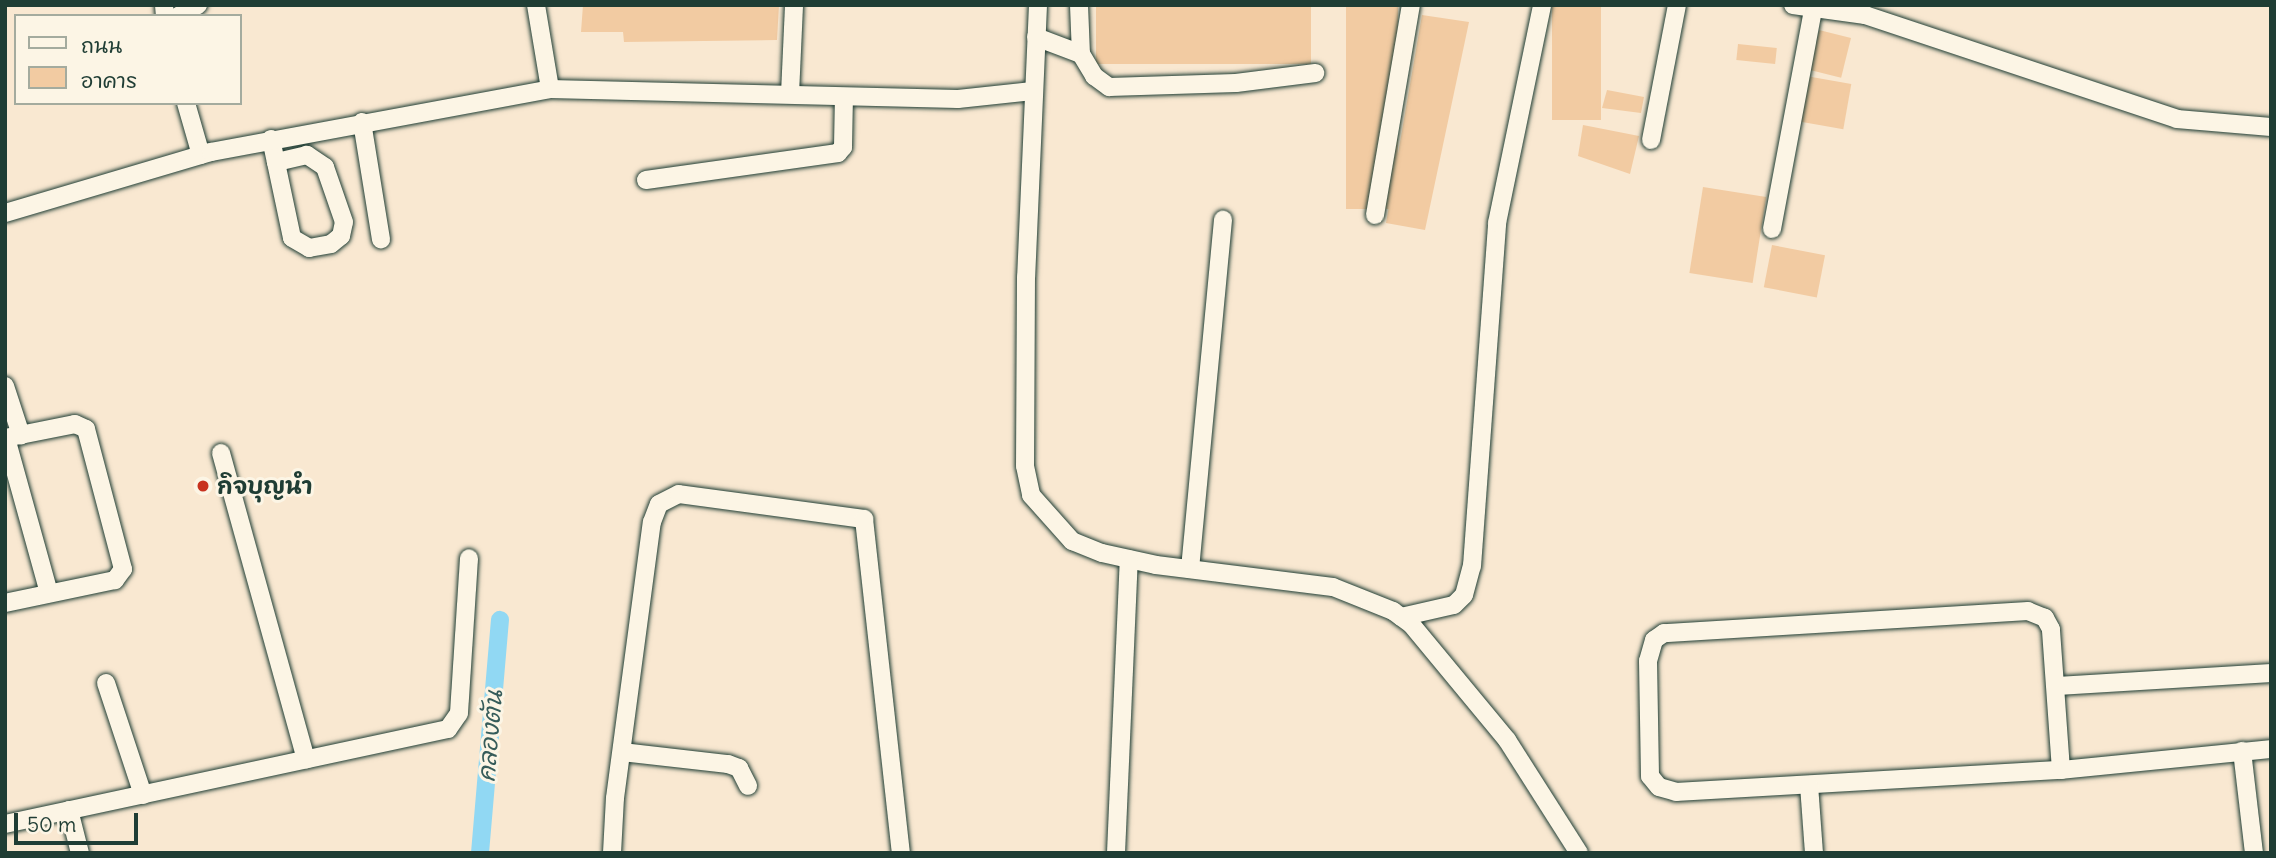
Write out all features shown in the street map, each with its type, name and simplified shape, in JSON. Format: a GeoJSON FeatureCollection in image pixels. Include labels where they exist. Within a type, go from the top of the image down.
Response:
{"type":"FeatureCollection","features":[{"type":"Feature","properties":{"kind":"street"},"geometry":{"type":"LineString","coordinates":[[182,14],[198,5]]}},
{"type":"Feature","properties":{"kind":"street"},"geometry":{"type":"LineString","coordinates":[[536,5],[541,90]]}},
{"type":"Feature","properties":{"kind":"street"},"geometry":{"type":"LineString","coordinates":[[790,94],[794,5]]}},
{"type":"Feature","properties":{"kind":"street"},"geometry":{"type":"LineString","coordinates":[[1038,5],[1033,90],[1025,466],[1031,495],[1072,541],[1129,559],[1333,587],[1369,598],[1401,617],[1507,740],[1579,853]]}},
{"type":"Feature","properties":{"kind":"street"},"geometry":{"type":"LineString","coordinates":[[1079,5],[1081,54],[1094,76],[1109,87],[1223,84],[1315,73]]}},
{"type":"Feature","properties":{"kind":"street"},"geometry":{"type":"LineString","coordinates":[[1375,215],[1410,5]]}},
{"type":"Feature","properties":{"kind":"street"},"geometry":{"type":"LineString","coordinates":[[1401,617],[1454,605],[1464,595],[1472,566],[1497,223],[1542,5]]}},
{"type":"Feature","properties":{"kind":"street"},"geometry":{"type":"LineString","coordinates":[[1651,140],[1676,5]]}},
{"type":"Feature","properties":{"kind":"street"},"geometry":{"type":"LineString","coordinates":[[1793,5],[1865,15],[2177,119],[2271,127]]}},
{"type":"Feature","properties":{"kind":"street"},"geometry":{"type":"LineString","coordinates":[[1772,229],[1814,7]]}},
{"type":"Feature","properties":{"kind":"street"},"geometry":{"type":"LineString","coordinates":[[1036,37],[1081,54]]}},
{"type":"Feature","properties":{"kind":"street"},"geometry":{"type":"LineString","coordinates":[[5,213],[201,155],[271,139],[541,90],[958,99],[1033,90]]}},
{"type":"Feature","properties":{"kind":"street"},"geometry":{"type":"LineString","coordinates":[[646,180],[838,153],[843,147],[844,97]]}},
{"type":"Feature","properties":{"kind":"street"},"geometry":{"type":"LineString","coordinates":[[187,105],[201,155]]}},
{"type":"Feature","properties":{"kind":"street"},"geometry":{"type":"LineString","coordinates":[[362,122],[382,239]]}},
{"type":"Feature","properties":{"kind":"street"},"geometry":{"type":"LineString","coordinates":[[271,139],[292,238],[309,248],[331,243],[341,236],[344,222],[325,166],[307,155],[276,162]]}},
{"type":"Feature","properties":{"kind":"street"},"geometry":{"type":"LineString","coordinates":[[1190,569],[1223,220]]}},
{"type":"Feature","properties":{"kind":"street"},"geometry":{"type":"LineString","coordinates":[[5,386],[11,437],[49,593]]}},
{"type":"Feature","properties":{"kind":"street"},"geometry":{"type":"LineString","coordinates":[[5,603],[115,580],[120,576],[123,560],[86,429],[75,424],[11,437]]}},
{"type":"Feature","properties":{"kind":"street"},"geometry":{"type":"LineString","coordinates":[[221,453],[306,760]]}},
{"type":"Feature","properties":{"kind":"street"},"geometry":{"type":"LineString","coordinates":[[612,853],[622,752],[652,522],[659,505],[679,494],[843,513],[864,519],[901,853]]}},
{"type":"Feature","properties":{"kind":"street"},"geometry":{"type":"LineString","coordinates":[[5,824],[448,729],[455,723],[459,713],[468,558]]}},
{"type":"Feature","properties":{"kind":"street"},"geometry":{"type":"LineString","coordinates":[[1116,853],[1129,559]]}},
{"type":"Feature","properties":{"kind":"street"},"geometry":{"type":"LineString","coordinates":[[2062,770],[2059,686],[2051,629],[2045,618],[2028,611],[1664,633],[1654,640],[1648,661],[1650,776],[1659,787],[1676,792],[2062,770],[2271,749]]}},
{"type":"Feature","properties":{"kind":"street"},"geometry":{"type":"LineString","coordinates":[[2059,686],[2271,673]]}},
{"type":"Feature","properties":{"kind":"street"},"geometry":{"type":"LineString","coordinates":[[106,682],[143,795]]}},
{"type":"Feature","properties":{"kind":"street"},"geometry":{"type":"LineString","coordinates":[[2242,751],[2254,853]]}},
{"type":"Feature","properties":{"kind":"street"},"geometry":{"type":"LineString","coordinates":[[622,752],[728,764],[739,768],[748,786]]}},
{"type":"Feature","properties":{"kind":"street"},"geometry":{"type":"LineString","coordinates":[[1808,785],[1814,853]]}},
{"type":"Feature","properties":{"kind":"street"},"geometry":{"type":"LineString","coordinates":[[69,810],[80,853]]}},
{"type":"Feature","properties":{"kind":"building"},"geometry":{"type":"Polygon","coordinates":[[[583,5],[779,5],[777,40],[624,42],[623,32],[581,32],[583,5]]]}},
{"type":"Feature","properties":{"kind":"building"},"geometry":{"type":"Polygon","coordinates":[[[1096,5],[1311,5],[1311,64],[1096,64],[1096,5]]]}},
{"type":"Feature","properties":{"kind":"building"},"geometry":{"type":"Polygon","coordinates":[[[1346,5],[1398,5],[1398,209],[1346,209],[1346,5]]]}},
{"type":"Feature","properties":{"kind":"building"},"geometry":{"type":"Polygon","coordinates":[[[1552,5],[1601,5],[1601,120],[1552,120],[1552,5]]]}},
{"type":"Feature","properties":{"kind":"building"},"geometry":{"type":"Polygon","coordinates":[[[1422,15],[1469,22],[1425,230],[1386,223],[1422,15]]]}},
{"type":"Feature","properties":{"kind":"building"},"geometry":{"type":"Polygon","coordinates":[[[1819,30],[1851,38],[1841,78],[1809,70],[1819,30]]]}},
{"type":"Feature","properties":{"kind":"building"},"geometry":{"type":"Polygon","coordinates":[[[1738,44],[1777,48],[1775,64],[1736,60],[1738,44]]]}},
{"type":"Feature","properties":{"kind":"building"},"geometry":{"type":"Polygon","coordinates":[[[1806,76],[1851,84],[1843,129],[1798,121],[1806,76]]]}},
{"type":"Feature","properties":{"kind":"building"},"geometry":{"type":"Polygon","coordinates":[[[1607,90],[1644,97],[1641,113],[1602,108],[1607,90]]]}},
{"type":"Feature","properties":{"kind":"building"},"geometry":{"type":"Polygon","coordinates":[[[1583,125],[1639,136],[1630,174],[1578,156],[1583,125]]]}},
{"type":"Feature","properties":{"kind":"building"},"geometry":{"type":"Polygon","coordinates":[[[1703,187],[1766,197],[1753,283],[1689,273],[1703,187]]]}},
{"type":"Feature","properties":{"kind":"building"},"geometry":{"type":"Polygon","coordinates":[[[1772,245],[1825,255],[1817,298],[1764,287],[1772,245]]]}},
{"type":"Feature","properties":{"kind":"waterway","name":"คลองตัน"},"geometry":{"type":"LineString","coordinates":[[480,853],[500,620]]}},
{"type":"Feature","properties":{"kind":"place","name":"กิจบุญนำ"},"geometry":{"type":"Point","coordinates":[203,486]}}]}
